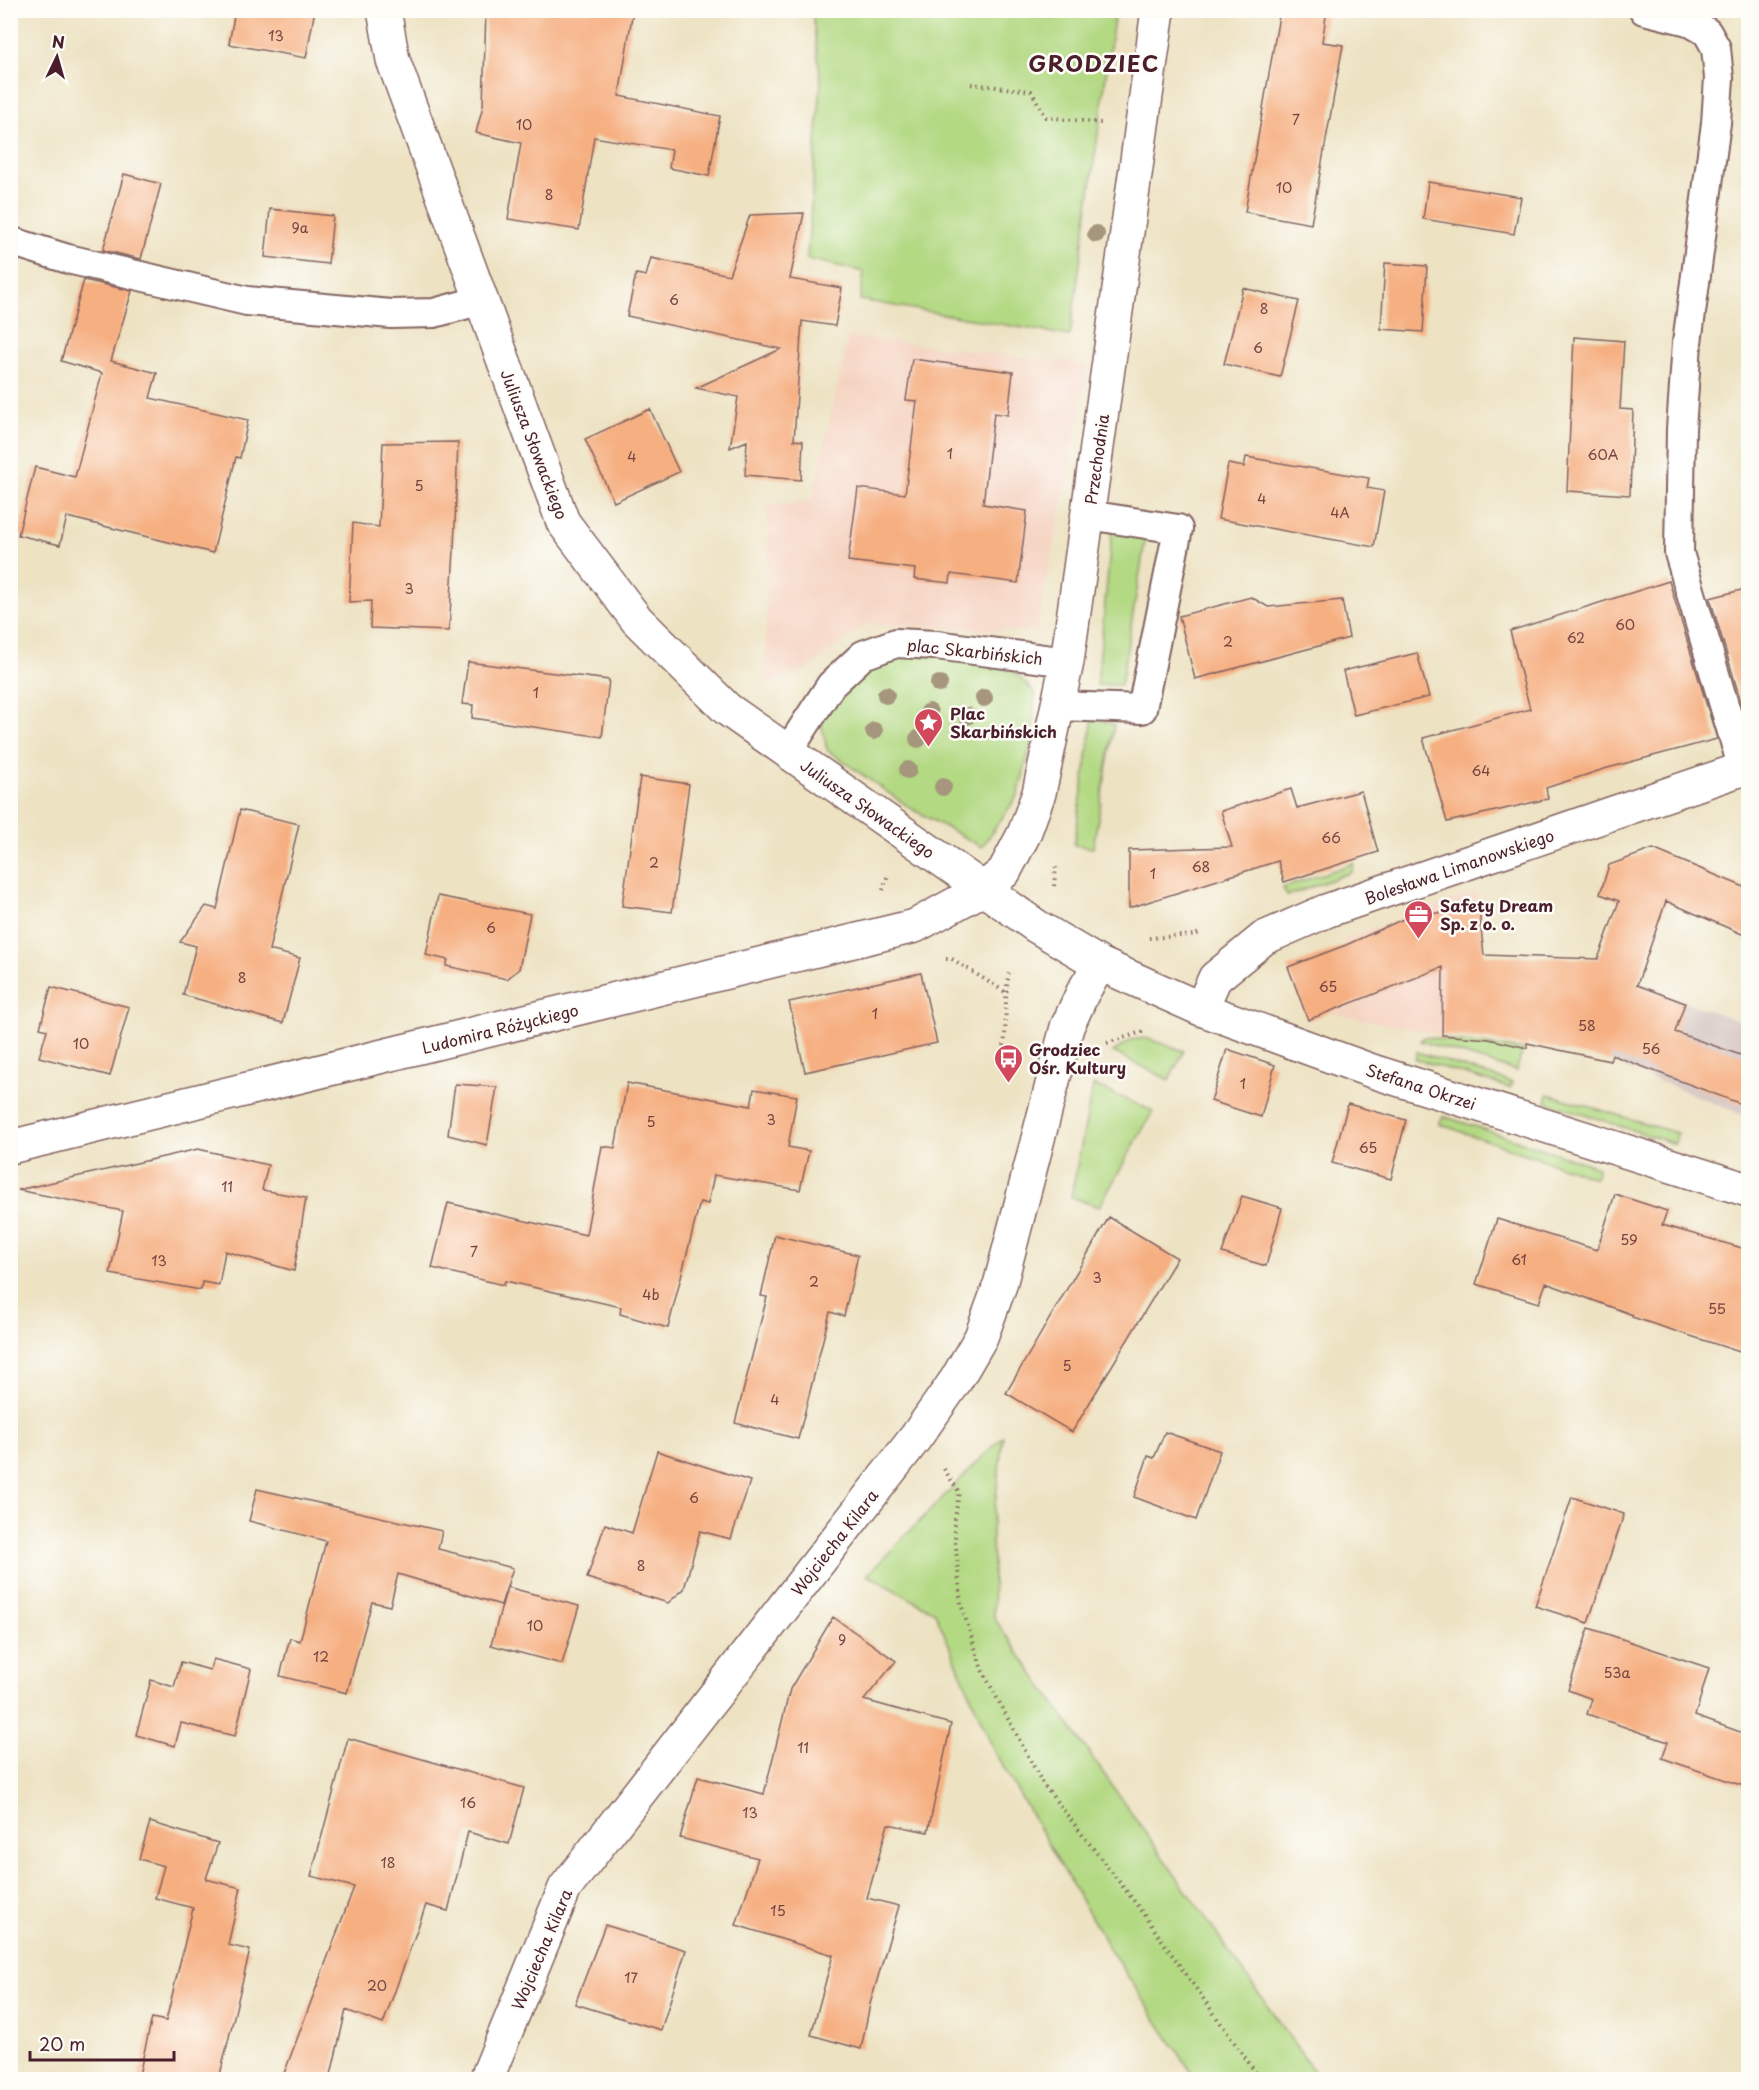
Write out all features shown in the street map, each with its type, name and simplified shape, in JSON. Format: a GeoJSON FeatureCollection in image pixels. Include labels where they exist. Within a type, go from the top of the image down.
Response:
{"type":"FeatureCollection","features":[{"type":"Feature","properties":{"kind":"street","name":"Juliusza Słowackiego"},"geometry":{"type":"LineString","coordinates":[[384,10],[393,60],[563,522],[643,627],[727,709],[1035,926],[1100,964]]}},
{"type":"Feature","properties":{"kind":"street","name":"Przechodnia"},"geometry":{"type":"LineString","coordinates":[[983,889],[1004,872],[1024,834],[1039,793],[1067,662],[1158,10]]}},
{"type":"Feature","properties":{"kind":"street","name":"Bolesława Limanowskiego"},"geometry":{"type":"LineString","coordinates":[[1201,1009],[1215,978],[1264,938],[1275,933],[1326,911],[1746,768]]}},
{"type":"Feature","properties":{"kind":"street","name":"Ludomira Różyckiego"},"geometry":{"type":"LineString","coordinates":[[10,1148],[915,926],[983,889]]}},
{"type":"Feature","properties":{"kind":"street","name":"Stefana Okrzei"},"geometry":{"type":"LineString","coordinates":[[1100,964],[1201,1009],[1372,1071],[1749,1190]]}},
{"type":"Feature","properties":{"kind":"street","name":"Wojciecha Kilara"},"geometry":{"type":"LineString","coordinates":[[486,2079],[565,1888],[916,1437],[956,1380],[981,1336],[1000,1285],[1067,1027],[1083,992],[1100,964]]}},
{"type":"Feature","properties":{"kind":"lane"},"geometry":{"type":"LineString","coordinates":[[1644,10],[1688,21],[1707,32],[1716,48],[1719,78],[1716,123],[1687,343],[1678,553],[1746,768]]}},
{"type":"Feature","properties":{"kind":"lane"},"geometry":{"type":"LineString","coordinates":[[10,241],[68,259],[247,301],[391,314],[434,313],[482,300]]}},
{"type":"Feature","properties":{"kind":"lane"},"geometry":{"type":"LineString","coordinates":[[1058,706],[1142,709],[1178,529],[1088,514]]}},
{"type":"Feature","properties":{"kind":"lane","name":"plac Skarbińskich"},"geometry":{"type":"LineString","coordinates":[[788,751],[831,685],[863,655],[896,643],[1003,653],[1067,662]]}},
{"type":"Feature","properties":{"kind":"path"},"geometry":{"type":"LineString","coordinates":[[971,84],[1031,91],[1046,117],[1141,128]]}},
{"type":"Feature","properties":{"kind":"path"},"geometry":{"type":"LineString","coordinates":[[1054,891],[1056,864]]}},
{"type":"Feature","properties":{"kind":"path"},"geometry":{"type":"LineString","coordinates":[[880,900],[889,873],[886,865]]}},
{"type":"Feature","properties":{"kind":"path"},"geometry":{"type":"LineString","coordinates":[[1143,939],[1195,935],[1206,931]]}},
{"type":"Feature","properties":{"kind":"path"},"geometry":{"type":"LineString","coordinates":[[1004,1046],[1007,1018],[1005,992],[1009,973]]}},
{"type":"Feature","properties":{"kind":"path"},"geometry":{"type":"LineString","coordinates":[[1102,1050],[1108,1042],[1146,1030],[1156,1033]]}},
{"type":"Feature","properties":{"kind":"path"},"geometry":{"type":"LineString","coordinates":[[916,1437],[944,1469],[959,1492],[954,1525],[961,1604],[982,1670],[1043,1784],[1134,1901],[1261,2079]]}},
{"type":"Feature","properties":{"kind":"shaded area"},"geometry":{"type":"Polygon","coordinates":[[[848,336],[1089,365],[1036,632],[866,624],[807,669],[765,684],[768,506],[812,501],[848,336]]]}},
{"type":"Feature","properties":{"kind":"shaded area","name":"Safety Dream Sp. z o. o."},"geometry":{"type":"Polygon","coordinates":[[[1476,892],[1486,972],[1489,1039],[1442,1035],[1330,1013],[1370,995],[1343,939],[1476,892]]]}},
{"type":"Feature","properties":{"kind":"shaded area"},"geometry":{"type":"Polygon","coordinates":[[[1637,985],[1748,1024],[1748,1117],[1610,1061],[1637,985]]]}},
{"type":"Feature","properties":{"kind":"green space"},"geometry":{"type":"Polygon","coordinates":[[[812,11],[1115,11],[1070,336],[860,300],[864,272],[807,259],[821,82],[812,11]]]}},
{"type":"Feature","properties":{"kind":"green space"},"geometry":{"type":"Polygon","coordinates":[[[1112,530],[1146,536],[1121,685],[1097,685],[1112,530]]]}},
{"type":"Feature","properties":{"kind":"green space","name":"Plac Skarbińskich"},"geometry":{"type":"Polygon","coordinates":[[[921,653],[1013,671],[1035,693],[1031,745],[1018,795],[982,847],[912,809],[827,750],[821,722],[855,671],[881,657],[921,653]]]}},
{"type":"Feature","properties":{"kind":"green space"},"geometry":{"type":"Polygon","coordinates":[[[1093,717],[1114,725],[1093,848],[1074,845],[1093,717]]]}},
{"type":"Feature","properties":{"kind":"green space"},"geometry":{"type":"Polygon","coordinates":[[[1354,863],[1352,872],[1287,896],[1283,888],[1354,863]]]}},
{"type":"Feature","properties":{"kind":"green space"},"geometry":{"type":"Polygon","coordinates":[[[1424,1037],[1523,1050],[1516,1071],[1420,1041],[1424,1037]]]}},
{"type":"Feature","properties":{"kind":"green space"},"geometry":{"type":"Polygon","coordinates":[[[1145,1038],[1184,1051],[1169,1080],[1113,1052],[1131,1040],[1145,1038]]]}},
{"type":"Feature","properties":{"kind":"green space"},"geometry":{"type":"Polygon","coordinates":[[[1417,1052],[1513,1083],[1510,1088],[1415,1059],[1417,1052]]]}},
{"type":"Feature","properties":{"kind":"green space"},"geometry":{"type":"Polygon","coordinates":[[[1093,1085],[1153,1111],[1099,1207],[1071,1197],[1093,1085]]]}},
{"type":"Feature","properties":{"kind":"green space"},"geometry":{"type":"Polygon","coordinates":[[[1548,1094],[1677,1133],[1675,1144],[1546,1102],[1548,1094]]]}},
{"type":"Feature","properties":{"kind":"green space"},"geometry":{"type":"Polygon","coordinates":[[[1443,1116],[1598,1167],[1595,1178],[1439,1124],[1443,1116]]]}},
{"type":"Feature","properties":{"kind":"green space"},"geometry":{"type":"Polygon","coordinates":[[[1003,1436],[992,1531],[994,1618],[1319,2079],[1196,2079],[1111,1951],[995,1753],[935,1612],[867,1575],[1003,1436]]]}},
{"type":"Feature","properties":{"kind":"building"},"geometry":{"type":"Polygon","coordinates":[[[235,10],[315,10],[306,58],[229,44],[235,10]]]}},
{"type":"Feature","properties":{"kind":"building"},"geometry":{"type":"Polygon","coordinates":[[[486,10],[633,10],[619,96],[720,116],[709,176],[669,168],[672,150],[594,137],[579,230],[508,219],[521,143],[476,133],[483,106],[486,10]]]}},
{"type":"Feature","properties":{"kind":"building"},"geometry":{"type":"Polygon","coordinates":[[[1280,10],[1327,10],[1322,42],[1343,45],[1311,224],[1245,212],[1280,10]]]}},
{"type":"Feature","properties":{"kind":"building"},"geometry":{"type":"Polygon","coordinates":[[[124,174],[161,184],[141,259],[103,250],[124,174]]]}},
{"type":"Feature","properties":{"kind":"building"},"geometry":{"type":"Polygon","coordinates":[[[1428,182],[1521,197],[1514,234],[1423,219],[1428,182]]]}},
{"type":"Feature","properties":{"kind":"building"},"geometry":{"type":"Polygon","coordinates":[[[270,209],[333,216],[328,264],[265,257],[270,209]]]}},
{"type":"Feature","properties":{"kind":"building"},"geometry":{"type":"Polygon","coordinates":[[[804,213],[790,279],[842,288],[835,326],[802,321],[794,440],[803,441],[801,480],[745,475],[747,441],[730,448],[738,397],[696,388],[781,349],[627,316],[636,274],[646,276],[651,258],[729,275],[750,215],[804,213]]]}},
{"type":"Feature","properties":{"kind":"building"},"geometry":{"type":"Polygon","coordinates":[[[1385,263],[1427,266],[1423,332],[1381,329],[1385,263]]]}},
{"type":"Feature","properties":{"kind":"building"},"geometry":{"type":"Polygon","coordinates":[[[84,280],[132,291],[111,361],[157,373],[150,398],[248,420],[240,458],[236,457],[213,553],[67,517],[60,545],[18,535],[35,467],[75,477],[102,373],[61,361],[84,280]]]}},
{"type":"Feature","properties":{"kind":"building"},"geometry":{"type":"Polygon","coordinates":[[[1243,288],[1299,301],[1280,377],[1224,364],[1243,288]]]}},
{"type":"Feature","properties":{"kind":"building"},"geometry":{"type":"Polygon","coordinates":[[[1574,337],[1624,341],[1620,409],[1633,410],[1630,495],[1567,491],[1574,337]]]}},
{"type":"Feature","properties":{"kind":"building"},"geometry":{"type":"Polygon","coordinates":[[[912,359],[1013,372],[1008,415],[994,413],[983,504],[1027,511],[1018,583],[951,574],[950,583],[914,579],[915,569],[848,561],[858,488],[905,494],[917,401],[906,400],[912,359]]]}},
{"type":"Feature","properties":{"kind":"building"},"geometry":{"type":"Polygon","coordinates":[[[650,409],[679,472],[614,502],[585,439],[650,409]]]}},
{"type":"Feature","properties":{"kind":"building"},"geometry":{"type":"Polygon","coordinates":[[[458,442],[449,631],[370,628],[371,601],[349,602],[353,523],[379,527],[383,443],[458,442]]]}},
{"type":"Feature","properties":{"kind":"building"},"geometry":{"type":"Polygon","coordinates":[[[1246,457],[1369,478],[1367,488],[1384,491],[1374,547],[1218,519],[1228,464],[1244,467],[1246,457]]]}},
{"type":"Feature","properties":{"kind":"building"},"geometry":{"type":"Polygon","coordinates":[[[1669,581],[1717,739],[1604,769],[1546,788],[1548,799],[1447,822],[1423,738],[1530,709],[1510,631],[1669,581]]]}},
{"type":"Feature","properties":{"kind":"building"},"geometry":{"type":"Polygon","coordinates":[[[1749,588],[1749,729],[1710,598],[1749,588]]]}},
{"type":"Feature","properties":{"kind":"building"},"geometry":{"type":"Polygon","coordinates":[[[1251,597],[1268,607],[1342,600],[1349,638],[1195,679],[1179,616],[1251,597]]]}},
{"type":"Feature","properties":{"kind":"building"},"geometry":{"type":"Polygon","coordinates":[[[1417,653],[1429,697],[1354,715],[1343,671],[1417,653]]]}},
{"type":"Feature","properties":{"kind":"building"},"geometry":{"type":"Polygon","coordinates":[[[468,662],[609,680],[602,737],[472,718],[473,705],[462,704],[468,662]]]}},
{"type":"Feature","properties":{"kind":"building"},"geometry":{"type":"Polygon","coordinates":[[[640,777],[689,784],[672,912],[622,906],[640,777]]]}},
{"type":"Feature","properties":{"kind":"building"},"geometry":{"type":"Polygon","coordinates":[[[1291,789],[1297,808],[1361,791],[1378,852],[1284,882],[1278,861],[1129,908],[1129,850],[1232,847],[1221,811],[1291,789]]]}},
{"type":"Feature","properties":{"kind":"building"},"geometry":{"type":"Polygon","coordinates":[[[240,810],[299,824],[269,950],[300,958],[283,1023],[183,995],[196,946],[180,942],[206,906],[217,909],[240,810]]]}},
{"type":"Feature","properties":{"kind":"building"},"geometry":{"type":"Polygon","coordinates":[[[1653,849],[1749,889],[1749,937],[1666,901],[1637,985],[1685,1003],[1675,1032],[1749,1058],[1749,1107],[1612,1055],[1610,1061],[1527,1043],[1527,1048],[1489,1039],[1442,1035],[1443,967],[1308,1020],[1288,967],[1346,945],[1412,915],[1479,910],[1484,955],[1598,959],[1619,901],[1600,894],[1609,865],[1653,849]]]}},
{"type":"Feature","properties":{"kind":"building"},"geometry":{"type":"Polygon","coordinates":[[[438,896],[530,914],[519,969],[507,979],[446,966],[448,960],[426,955],[438,896]]]}},
{"type":"Feature","properties":{"kind":"building"},"geometry":{"type":"Polygon","coordinates":[[[921,973],[937,1043],[805,1072],[789,1002],[921,973]]]}},
{"type":"Feature","properties":{"kind":"building"},"geometry":{"type":"Polygon","coordinates":[[[51,987],[129,1007],[110,1076],[39,1057],[47,1030],[40,1028],[51,987]]]}},
{"type":"Feature","properties":{"kind":"building"},"geometry":{"type":"Polygon","coordinates":[[[1227,1049],[1275,1065],[1261,1117],[1211,1101],[1227,1049]]]}},
{"type":"Feature","properties":{"kind":"building"},"geometry":{"type":"Polygon","coordinates":[[[627,1083],[751,1106],[754,1089],[797,1096],[788,1147],[809,1151],[800,1190],[714,1175],[708,1204],[700,1202],[668,1328],[620,1314],[621,1307],[505,1281],[504,1285],[432,1268],[448,1203],[586,1235],[602,1146],[615,1148],[627,1083]]]}},
{"type":"Feature","properties":{"kind":"building"},"geometry":{"type":"Polygon","coordinates":[[[455,1084],[497,1087],[487,1145],[448,1135],[455,1084]]]}},
{"type":"Feature","properties":{"kind":"building"},"geometry":{"type":"Polygon","coordinates":[[[1348,1104],[1406,1120],[1391,1179],[1332,1163],[1348,1104]]]}},
{"type":"Feature","properties":{"kind":"building"},"geometry":{"type":"Polygon","coordinates":[[[198,1149],[268,1165],[262,1190],[306,1198],[294,1271],[225,1251],[219,1285],[202,1282],[201,1290],[110,1274],[123,1211],[18,1190],[198,1149]]]}},
{"type":"Feature","properties":{"kind":"building"},"geometry":{"type":"Polygon","coordinates":[[[1615,1194],[1667,1211],[1662,1225],[1749,1250],[1749,1355],[1632,1317],[1633,1315],[1546,1283],[1539,1303],[1476,1284],[1497,1219],[1597,1250],[1615,1194]]]}},
{"type":"Feature","properties":{"kind":"building"},"geometry":{"type":"Polygon","coordinates":[[[1242,1196],[1282,1208],[1266,1266],[1222,1253],[1242,1196]]]}},
{"type":"Feature","properties":{"kind":"building"},"geometry":{"type":"Polygon","coordinates":[[[1109,1217],[1177,1258],[1072,1432],[1006,1393],[1109,1217]]]}},
{"type":"Feature","properties":{"kind":"building"},"geometry":{"type":"Polygon","coordinates":[[[775,1235],[858,1255],[844,1316],[830,1312],[798,1439],[735,1423],[767,1297],[761,1296],[775,1235]]]}},
{"type":"Feature","properties":{"kind":"building"},"geometry":{"type":"Polygon","coordinates":[[[1165,1432],[1220,1451],[1196,1520],[1134,1497],[1148,1456],[1154,1458],[1165,1432]]]}},
{"type":"Feature","properties":{"kind":"building"},"geometry":{"type":"Polygon","coordinates":[[[657,1451],[750,1481],[731,1539],[700,1531],[684,1589],[668,1603],[587,1578],[605,1524],[632,1533],[657,1451]]]}},
{"type":"Feature","properties":{"kind":"building"},"geometry":{"type":"Polygon","coordinates":[[[257,1489],[442,1531],[438,1549],[513,1568],[501,1605],[398,1574],[390,1606],[372,1602],[347,1693],[280,1676],[290,1638],[300,1641],[326,1541],[249,1521],[257,1489]]]}},
{"type":"Feature","properties":{"kind":"building"},"geometry":{"type":"Polygon","coordinates":[[[1572,1497],[1624,1514],[1588,1623],[1535,1606],[1572,1497]]]}},
{"type":"Feature","properties":{"kind":"building"},"geometry":{"type":"Polygon","coordinates":[[[507,1587],[579,1606],[562,1664],[491,1645],[507,1587]]]}},
{"type":"Feature","properties":{"kind":"building"},"geometry":{"type":"Polygon","coordinates":[[[833,1617],[896,1661],[864,1700],[951,1724],[928,1832],[888,1824],[867,1898],[899,1906],[870,2004],[861,2049],[811,2035],[833,1955],[736,1925],[758,1858],[680,1838],[698,1777],[764,1794],[790,1689],[833,1617]]]}},
{"type":"Feature","properties":{"kind":"building"},"geometry":{"type":"Polygon","coordinates":[[[1589,1628],[1709,1668],[1695,1716],[1749,1735],[1749,1788],[1662,1758],[1668,1742],[1587,1714],[1592,1699],[1568,1690],[1589,1628]]]}},
{"type":"Feature","properties":{"kind":"building"},"geometry":{"type":"Polygon","coordinates":[[[213,1659],[251,1669],[235,1736],[181,1723],[175,1746],[136,1735],[151,1680],[174,1687],[181,1662],[210,1670],[213,1659]]]}},
{"type":"Feature","properties":{"kind":"building"},"geometry":{"type":"Polygon","coordinates":[[[348,1738],[524,1788],[509,1844],[468,1832],[448,1911],[426,1905],[383,2024],[346,2010],[330,2079],[282,2079],[354,1887],[311,1876],[348,1738]]]}},
{"type":"Feature","properties":{"kind":"building"},"geometry":{"type":"Polygon","coordinates":[[[150,1822],[218,1843],[206,1879],[241,1888],[228,1945],[250,1950],[219,2079],[138,2079],[152,2018],[166,2021],[193,1908],[155,1898],[164,1866],[139,1859],[150,1822]]]}},
{"type":"Feature","properties":{"kind":"building"},"geometry":{"type":"Polygon","coordinates":[[[605,1925],[686,1950],[661,2030],[575,2004],[605,1925]]]}},
{"type":"Feature","properties":{"kind":"place","name":"Plac Skarbińskich"},"geometry":{"type":"Point","coordinates":[929,748]}},
{"type":"Feature","properties":{"kind":"place","name":"Safety Dream Sp. z o. o."},"geometry":{"type":"Point","coordinates":[1419,940]}},
{"type":"Feature","properties":{"kind":"place","name":"Grodziec Ośr. Kultury"},"geometry":{"type":"Point","coordinates":[1008,1084]}},
{"type":"Feature","properties":{"kind":"district","name":"GRODZIEC"},"geometry":{"type":"Point","coordinates":[1094,62]}}]}
